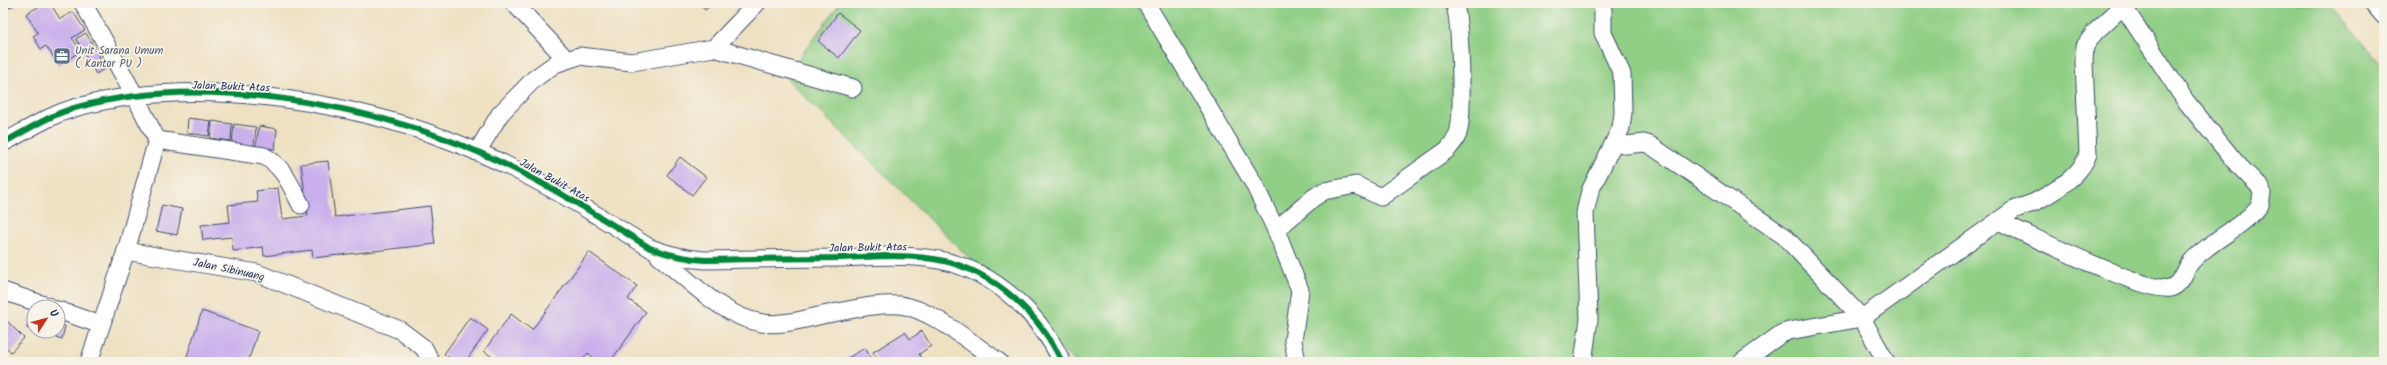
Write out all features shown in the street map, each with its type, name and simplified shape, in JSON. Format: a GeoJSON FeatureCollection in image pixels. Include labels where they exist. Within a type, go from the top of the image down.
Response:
{"type":"FeatureCollection","features":[{"type":"Feature","properties":{"kind":"street"},"geometry":{"type":"LineString","coordinates":[[83,3],[135,96],[157,140],[126,251],[89,362]]}},
{"type":"Feature","properties":{"kind":"street"},"geometry":{"type":"LineString","coordinates":[[514,3],[566,59]]}},
{"type":"Feature","properties":{"kind":"street"},"geometry":{"type":"LineString","coordinates":[[714,48],[757,3]]}},
{"type":"Feature","properties":{"kind":"street"},"geometry":{"type":"LineString","coordinates":[[1146,3],[1254,184],[1276,230],[1300,290],[1293,341],[1297,362]]}},
{"type":"Feature","properties":{"kind":"street"},"geometry":{"type":"LineString","coordinates":[[1276,230],[1313,198],[1324,191],[1356,185],[1381,197],[1447,150],[1453,143],[1460,128],[1460,27],[1454,3]]}},
{"type":"Feature","properties":{"kind":"street"},"geometry":{"type":"LineString","coordinates":[[1583,362],[1589,318],[1585,213],[1590,191],[1615,141],[1623,121],[1623,80],[1620,67],[1603,33],[1603,10],[1601,3]]}},
{"type":"Feature","properties":{"kind":"street"},"geometry":{"type":"LineString","coordinates":[[2373,3],[2384,16]]}},
{"type":"Feature","properties":{"kind":"street"},"geometry":{"type":"LineString","coordinates":[[1742,362],[1781,334],[1789,331],[1862,318],[1998,221],[2017,208],[2041,198],[2083,167],[2088,147],[2084,62],[2085,46],[2095,32],[2122,5],[2185,100],[2237,164],[2261,188],[2262,193],[2260,205],[2192,260],[2176,285],[2165,289],[2129,279],[2091,264],[1998,221]]}},
{"type":"Feature","properties":{"kind":"street"},"geometry":{"type":"LineString","coordinates":[[478,152],[500,114],[534,79],[566,59],[579,56],[632,62],[714,48],[853,88]]}},
{"type":"Feature","properties":{"kind":"street","name":"Jalan Bukit Atas"},"geometry":{"type":"LineString","coordinates":[[3,143],[61,113],[78,107],[135,96],[212,93],[266,96],[346,111],[433,135],[478,152],[535,179],[650,248],[686,260],[909,256],[947,262],[988,279],[1018,301],[1045,334],[1062,362]]}},
{"type":"Feature","properties":{"kind":"street"},"geometry":{"type":"LineString","coordinates":[[157,140],[264,156],[276,162],[301,205]]}},
{"type":"Feature","properties":{"kind":"street"},"geometry":{"type":"LineString","coordinates":[[1615,141],[1626,145],[1644,143],[1650,145],[1771,225],[1796,247],[1862,318],[1886,362]]}},
{"type":"Feature","properties":{"kind":"street"},"geometry":{"type":"LineString","coordinates":[[650,248],[717,302],[749,320],[763,323],[781,323],[879,305],[901,305],[920,311],[934,319],[999,362]]}},
{"type":"Feature","properties":{"kind":"street","name":"Jalan Sibinuang"},"geometry":{"type":"LineString","coordinates":[[126,251],[257,273],[400,330],[424,348],[431,362]]}},
{"type":"Feature","properties":{"kind":"street"},"geometry":{"type":"LineString","coordinates":[[3,291],[26,299]]}},
{"type":"Feature","properties":{"kind":"street"},"geometry":{"type":"LineString","coordinates":[[66,313],[101,325]]}},
{"type":"Feature","properties":{"kind":"green space"},"geometry":{"type":"Polygon","coordinates":[[[840,3],[2330,3],[2384,68],[2384,362],[1075,362],[785,77],[840,3]]]}},
{"type":"Feature","properties":{"kind":"building"},"geometry":{"type":"Polygon","coordinates":[[[3,3],[17,3],[3,12],[3,3]]]}},
{"type":"Feature","properties":{"kind":"building"},"geometry":{"type":"Polygon","coordinates":[[[45,3],[50,3],[60,19],[73,12],[85,30],[72,38],[81,51],[59,65],[46,46],[41,49],[33,36],[38,33],[26,14],[45,3]]]}},
{"type":"Feature","properties":{"kind":"building"},"geometry":{"type":"Polygon","coordinates":[[[699,3],[714,3],[705,10],[699,3]]]}},
{"type":"Feature","properties":{"kind":"building"},"geometry":{"type":"Polygon","coordinates":[[[838,13],[860,30],[839,58],[818,41],[838,13]]]}},
{"type":"Feature","properties":{"kind":"building"},"geometry":{"type":"Polygon","coordinates":[[[86,33],[106,68],[96,74],[76,39],[86,33]]]}},
{"type":"Feature","properties":{"kind":"building"},"geometry":{"type":"Polygon","coordinates":[[[188,118],[211,121],[209,136],[187,133],[188,118]]]}},
{"type":"Feature","properties":{"kind":"building"},"geometry":{"type":"Polygon","coordinates":[[[212,121],[232,124],[231,141],[210,138],[212,121]]]}},
{"type":"Feature","properties":{"kind":"building"},"geometry":{"type":"Polygon","coordinates":[[[234,124],[256,127],[254,146],[232,144],[234,124]]]}},
{"type":"Feature","properties":{"kind":"building"},"geometry":{"type":"Polygon","coordinates":[[[259,126],[277,129],[275,149],[256,147],[259,126]]]}},
{"type":"Feature","properties":{"kind":"building"},"geometry":{"type":"Polygon","coordinates":[[[680,157],[706,177],[692,195],[667,175],[680,157]]]}},
{"type":"Feature","properties":{"kind":"building"},"geometry":{"type":"Polygon","coordinates":[[[328,161],[335,217],[430,206],[435,244],[313,258],[312,250],[264,256],[263,247],[233,251],[232,237],[203,240],[201,225],[230,222],[228,205],[258,202],[256,191],[278,188],[282,219],[308,216],[301,164],[328,161]]]}},
{"type":"Feature","properties":{"kind":"building"},"geometry":{"type":"Polygon","coordinates":[[[162,205],[182,209],[177,235],[156,231],[162,205]]]}},
{"type":"Feature","properties":{"kind":"building"},"geometry":{"type":"Polygon","coordinates":[[[589,252],[637,286],[628,299],[646,312],[610,362],[599,362],[588,353],[581,362],[499,362],[484,351],[511,314],[532,330],[589,252]]]}},
{"type":"Feature","properties":{"kind":"building"},"geometry":{"type":"Polygon","coordinates":[[[202,311],[258,331],[248,362],[185,362],[202,311]]]}},
{"type":"Feature","properties":{"kind":"building"},"geometry":{"type":"Polygon","coordinates":[[[3,317],[24,338],[11,352],[3,344],[3,317]]]}},
{"type":"Feature","properties":{"kind":"building"},"geometry":{"type":"Polygon","coordinates":[[[470,317],[488,330],[465,362],[456,362],[444,354],[470,317]]]}},
{"type":"Feature","properties":{"kind":"building"},"geometry":{"type":"Polygon","coordinates":[[[922,331],[931,346],[919,354],[924,362],[879,362],[873,352],[905,332],[910,339],[922,331]]]}},
{"type":"Feature","properties":{"kind":"building"},"geometry":{"type":"Polygon","coordinates":[[[865,348],[873,362],[841,362],[865,348]]]}},
{"type":"Feature","properties":{"kind":"cycle path"},"geometry":{"type":"LineString","coordinates":[[3,143],[39,123],[68,110],[126,97],[176,93],[228,94],[281,98],[333,107],[384,119],[433,134],[478,152],[544,185],[587,209],[650,248],[670,255],[705,260],[904,256],[948,262],[969,269],[1007,292],[1024,307],[1039,324],[1062,362]]}},
{"type":"Feature","properties":{"kind":"place","name":"Unit Sarana Umum ( Kantor PU )"},"geometry":{"type":"Point","coordinates":[62,56]}}]}
